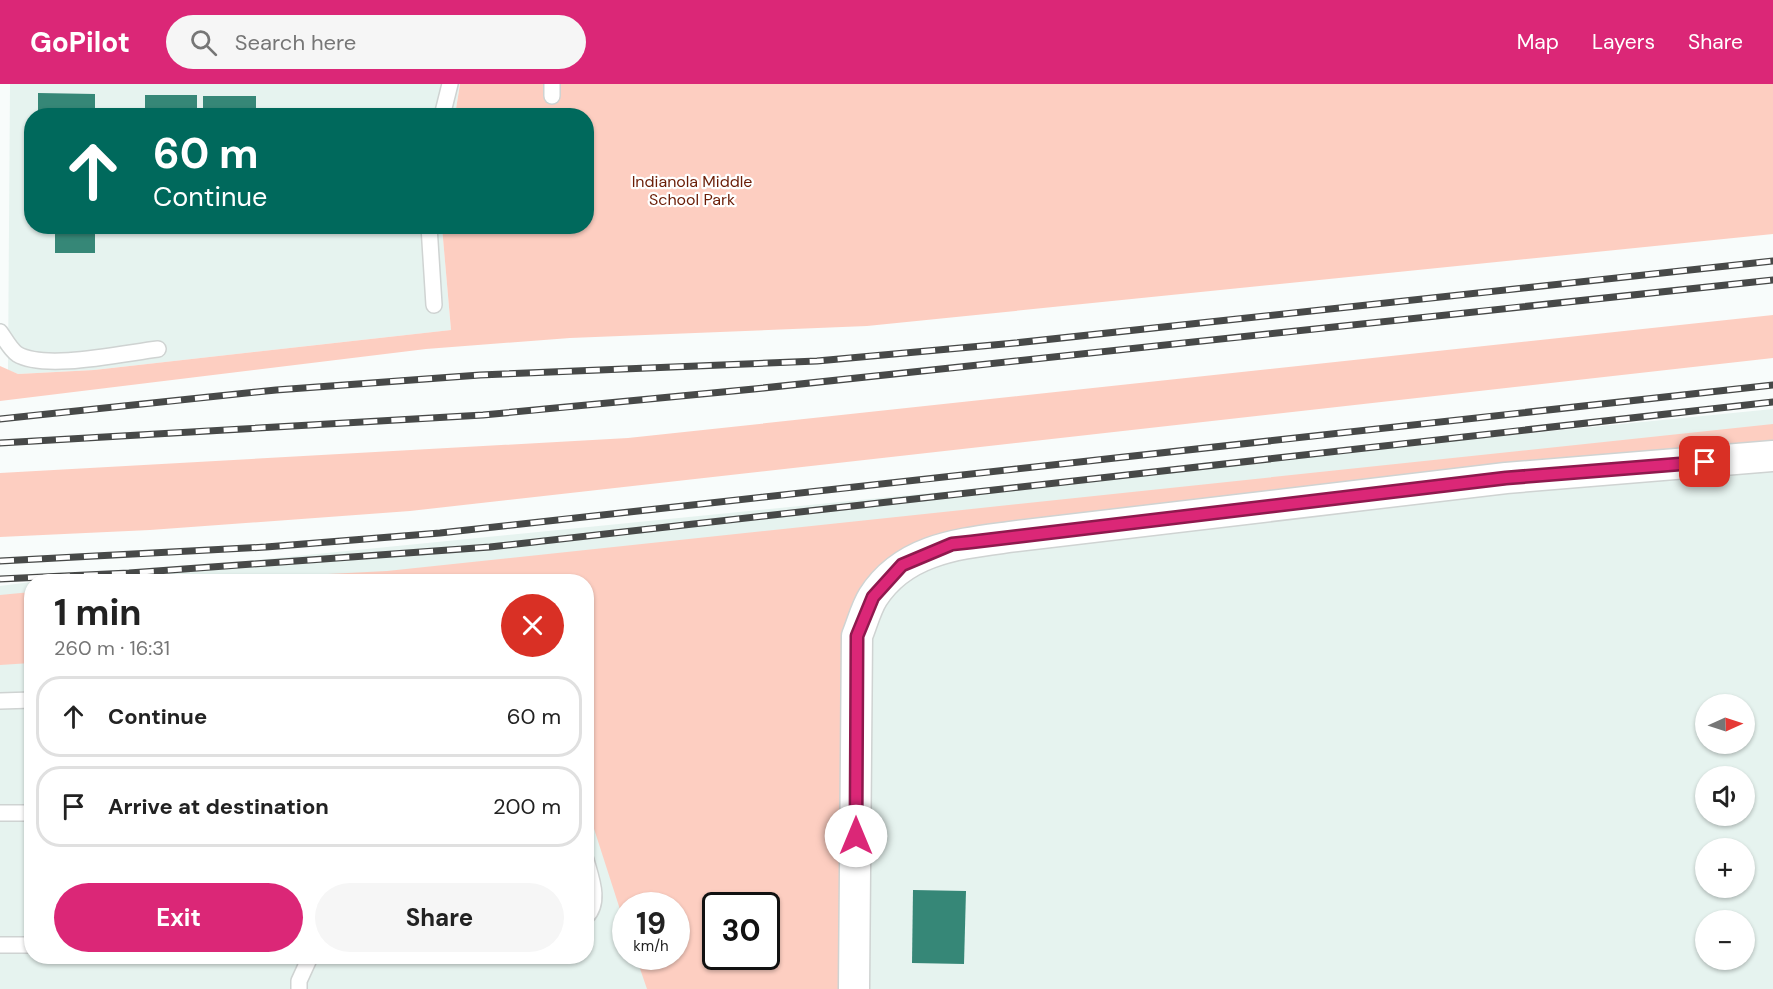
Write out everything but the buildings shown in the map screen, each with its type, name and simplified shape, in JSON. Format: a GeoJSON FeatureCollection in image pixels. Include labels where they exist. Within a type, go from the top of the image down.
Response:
{"type":"FeatureCollection","features":[{"type":"Feature","properties":{"kind":"street"},"geometry":{"type":"LineString","coordinates":[[854,989],[857,636],[873,597],[902,565],[952,544],[1506,478],[1773,456]]}},
{"type":"Feature","properties":{"kind":"lane"},"geometry":{"type":"LineString","coordinates":[[444,108],[450,84]]}},
{"type":"Feature","properties":{"kind":"lane"},"geometry":{"type":"LineString","coordinates":[[430,234],[434,305]]}},
{"type":"Feature","properties":{"kind":"lane"},"geometry":{"type":"LineString","coordinates":[[0,332],[15,352],[30,360],[50,362],[158,349]]}},
{"type":"Feature","properties":{"kind":"lane"},"geometry":{"type":"LineString","coordinates":[[0,701],[24,700]]}},
{"type":"Feature","properties":{"kind":"lane"},"geometry":{"type":"LineString","coordinates":[[0,813],[24,813]]}},
{"type":"Feature","properties":{"kind":"lane"},"geometry":{"type":"LineString","coordinates":[[0,945],[24,945]]}},
{"type":"Feature","properties":{"kind":"lane"},"geometry":{"type":"LineString","coordinates":[[299,989],[299,981],[307,964]]}},
{"type":"Feature","properties":{"kind":"shaded area"},"geometry":{"type":"Polygon","coordinates":[[[10,84],[460,84],[456,108],[24,108],[24,234],[443,234],[451,330],[94,370],[18,374],[8,370],[10,84]]]}},
{"type":"Feature","properties":{"kind":"shaded area"},"geometry":{"type":"Polygon","coordinates":[[[1773,409],[1773,989],[0,989],[0,586],[24,583],[24,964],[594,964],[594,574],[116,574],[1773,409]]]}},
{"type":"Feature","properties":{"kind":"green space","name":"Indianola Middle School Park"},"geometry":{"type":"Polygon","coordinates":[[[460,84],[1773,84],[1773,234],[867,326],[570,338],[426,349],[0,401],[0,366],[18,374],[94,370],[451,330],[443,234],[594,234],[594,108],[456,108],[460,84]]]}},
{"type":"Feature","properties":{"kind":"green space"},"geometry":{"type":"Polygon","coordinates":[[[1773,315],[1773,358],[410,511],[150,530],[0,537],[0,473],[628,438],[1773,315]]]}},
{"type":"Feature","properties":{"kind":"green space"},"geometry":{"type":"Polygon","coordinates":[[[1773,424],[1773,456],[952,544],[873,597],[854,989],[647,989],[640,970],[690,970],[690,892],[614,892],[594,829],[594,574],[328,574],[387,571],[1773,424]]]}},
{"type":"Feature","properties":{"kind":"green space"},"geometry":{"type":"Polygon","coordinates":[[[24,593],[24,663],[0,665],[0,595],[24,593]]]}},
{"type":"Feature","properties":{"kind":"railway"},"geometry":{"type":"LineString","coordinates":[[0,419],[276,390],[480,375],[817,361],[1015,343],[1773,261]]}},
{"type":"Feature","properties":{"kind":"railway"},"geometry":{"type":"LineString","coordinates":[[0,443],[483,415],[754,389],[1773,280]]}},
{"type":"Feature","properties":{"kind":"railway"},"geometry":{"type":"LineString","coordinates":[[0,561],[266,547],[440,533],[1773,385]]}},
{"type":"Feature","properties":{"kind":"railway"},"geometry":{"type":"LineString","coordinates":[[108,574],[490,547],[1773,402]]}},
{"type":"Feature","properties":{"kind":"railway"},"geometry":{"type":"LineString","coordinates":[[0,579],[24,578]]}},
{"type":"Feature","properties":{"kind":"route"},"geometry":{"type":"LineString","coordinates":[[856,836],[857,636],[873,597],[902,565],[952,544],[1506,478],[1705,462]]}}]}
